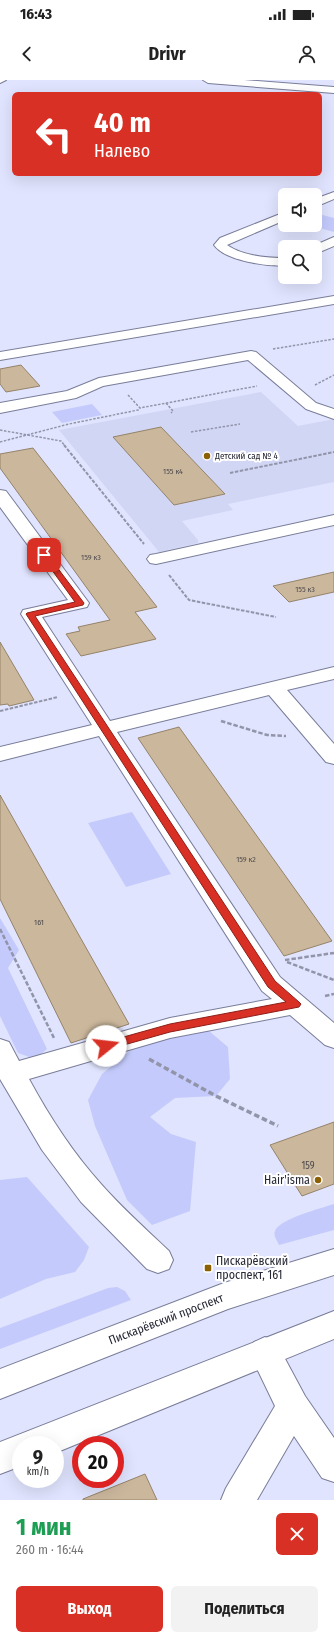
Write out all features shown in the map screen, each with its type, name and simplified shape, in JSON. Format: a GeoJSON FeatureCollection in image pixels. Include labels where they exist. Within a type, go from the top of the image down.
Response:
{"type":"FeatureCollection","features":[{"type":"Feature","properties":{"kind":"main road"},"geometry":{"type":"LineString","coordinates":[[208,80],[294,91],[334,90]]}},
{"type":"Feature","properties":{"kind":"main road"},"geometry":{"type":"LineString","coordinates":[[322,200],[334,195]]}},
{"type":"Feature","properties":{"kind":"main road"},"geometry":{"type":"LineString","coordinates":[[278,219],[224,241],[220,245],[229,251],[266,262],[278,262]]}},
{"type":"Feature","properties":{"kind":"main road"},"geometry":{"type":"LineString","coordinates":[[322,247],[334,241]]}},
{"type":"Feature","properties":{"kind":"main road"},"geometry":{"type":"LineString","coordinates":[[0,356],[334,300]]}},
{"type":"Feature","properties":{"kind":"main road"},"geometry":{"type":"LineString","coordinates":[[1,340],[19,353]]}},
{"type":"Feature","properties":{"kind":"main road"},"geometry":{"type":"LineString","coordinates":[[0,408],[70,395],[99,382],[113,379],[251,355],[311,406],[334,414]]}},
{"type":"Feature","properties":{"kind":"main road"},"geometry":{"type":"LineString","coordinates":[[0,495],[80,603],[30,614],[272,984],[334,1038]]}},
{"type":"Feature","properties":{"kind":"main road"},"geometry":{"type":"LineString","coordinates":[[156,559],[334,520]]}},
{"type":"Feature","properties":{"kind":"main road"},"geometry":{"type":"LineString","coordinates":[[0,754],[334,673]]}},
{"type":"Feature","properties":{"kind":"main road"},"geometry":{"type":"LineString","coordinates":[[274,688],[334,757]]}},
{"type":"Feature","properties":{"kind":"main road"},"geometry":{"type":"LineString","coordinates":[[158,1260],[87,1187],[39,1122],[6,1061],[64,1058],[170,1028],[296,1004]]}},
{"type":"Feature","properties":{"kind":"main road","name":"Пискарёвский проспект"},"geometry":{"type":"LineString","coordinates":[[0,1384],[224,1297],[334,1262]]}},
{"type":"Feature","properties":{"kind":"main road"},"geometry":{"type":"LineString","coordinates":[[56,1436],[334,1325]]}},
{"type":"Feature","properties":{"kind":"main road"},"geometry":{"type":"LineString","coordinates":[[265,1352],[293,1408],[334,1466]]}},
{"type":"Feature","properties":{"kind":"main road"},"geometry":{"type":"LineString","coordinates":[[238,1500],[293,1408]]}},
{"type":"Feature","properties":{"kind":"main road"},"geometry":{"type":"LineString","coordinates":[[0,1458],[12,1453]]}},
{"type":"Feature","properties":{"kind":"path"},"geometry":{"type":"LineString","coordinates":[[251,355],[259,352],[334,339]]}},
{"type":"Feature","properties":{"kind":"path"},"geometry":{"type":"LineString","coordinates":[[113,379],[140,408]]}},
{"type":"Feature","properties":{"kind":"path"},"geometry":{"type":"LineString","coordinates":[[0,442],[22,435],[138,410],[140,408],[281,382]]}},
{"type":"Feature","properties":{"kind":"path"},"geometry":{"type":"LineString","coordinates":[[166,403],[173,411],[172,413]]}},
{"type":"Feature","properties":{"kind":"path"},"geometry":{"type":"LineString","coordinates":[[191,432],[240,424]]}},
{"type":"Feature","properties":{"kind":"path"},"geometry":{"type":"LineString","coordinates":[[0,430],[61,441],[189,600],[276,617]]}},
{"type":"Feature","properties":{"kind":"path"},"geometry":{"type":"LineString","coordinates":[[230,473],[334,452]]}},
{"type":"Feature","properties":{"kind":"path"},"geometry":{"type":"LineString","coordinates":[[0,711],[81,692]]}},
{"type":"Feature","properties":{"kind":"path"},"geometry":{"type":"LineString","coordinates":[[180,710],[267,734],[319,738]]}},
{"type":"Feature","properties":{"kind":"path"},"geometry":{"type":"LineString","coordinates":[[0,929],[64,1058]]}},
{"type":"Feature","properties":{"kind":"path"},"geometry":{"type":"LineString","coordinates":[[334,953],[283,960],[334,980]]}},
{"type":"Feature","properties":{"kind":"path"},"geometry":{"type":"LineString","coordinates":[[119,1042],[216,1096],[278,1126]]}},
{"type":"Feature","properties":{"kind":"shaded area"},"geometry":{"type":"Polygon","coordinates":[[[322,215],[334,218],[334,232],[322,229],[322,215]]]}},
{"type":"Feature","properties":{"kind":"shaded area","name":"Детский сад № 4"},"geometry":{"type":"Polygon","coordinates":[[[261,392],[298,426],[334,419],[334,482],[228,504],[233,510],[182,521],[198,540],[198,543],[159,552],[59,430],[261,392]]]}},
{"type":"Feature","properties":{"kind":"shaded area"},"geometry":{"type":"Polygon","coordinates":[[[92,404],[102,415],[62,423],[52,412],[92,404]]]}},
{"type":"Feature","properties":{"kind":"shaded area"},"geometry":{"type":"Polygon","coordinates":[[[132,812],[171,874],[126,887],[88,823],[132,812]]]}},
{"type":"Feature","properties":{"kind":"shaded area"},"geometry":{"type":"Polygon","coordinates":[[[0,918],[19,950],[8,968],[47,1049],[35,1059],[18,1053],[0,1016],[0,918]]]}},
{"type":"Feature","properties":{"kind":"shaded area"},"geometry":{"type":"Polygon","coordinates":[[[209,1031],[228,1047],[230,1079],[216,1096],[175,1098],[150,1117],[171,1134],[196,1142],[190,1211],[152,1225],[127,1200],[95,1126],[88,1100],[102,1074],[132,1049],[149,1043],[209,1031]]]}},
{"type":"Feature","properties":{"kind":"shaded area"},"geometry":{"type":"Polygon","coordinates":[[[27,1177],[89,1247],[84,1260],[75,1272],[46,1279],[0,1299],[0,1180],[27,1177]]]}},
{"type":"Feature","properties":{"kind":"shaded area"},"geometry":{"type":"Polygon","coordinates":[[[334,1204],[334,1230],[279,1245],[274,1235],[278,1227],[284,1222],[302,1214],[334,1204]]]}},
{"type":"Feature","properties":{"kind":"shaded area"},"geometry":{"type":"Polygon","coordinates":[[[117,1287],[125,1291],[131,1300],[0,1349],[0,1328],[108,1288],[117,1287]]]}},
{"type":"Feature","properties":{"kind":"building"},"geometry":{"type":"Polygon","coordinates":[[[21,365],[40,386],[6,392],[0,384],[0,369],[21,365]]]}},
{"type":"Feature","properties":{"kind":"building"},"geometry":{"type":"Polygon","coordinates":[[[161,427],[225,494],[174,505],[113,437],[161,427]]]}},
{"type":"Feature","properties":{"kind":"building"},"geometry":{"type":"Polygon","coordinates":[[[33,448],[157,607],[135,612],[156,639],[81,656],[66,634],[80,631],[78,627],[110,620],[0,468],[0,454],[33,448]]]}},
{"type":"Feature","properties":{"kind":"building"},"geometry":{"type":"Polygon","coordinates":[[[334,572],[334,592],[289,602],[273,586],[334,572]]]}},
{"type":"Feature","properties":{"kind":"building"},"geometry":{"type":"Polygon","coordinates":[[[0,642],[34,700],[9,706],[8,704],[0,705],[0,642]]]}},
{"type":"Feature","properties":{"kind":"building"},"geometry":{"type":"Polygon","coordinates":[[[179,727],[332,941],[284,956],[138,738],[179,727]]]}},
{"type":"Feature","properties":{"kind":"building"},"geometry":{"type":"Polygon","coordinates":[[[0,795],[129,1024],[71,1043],[0,899],[0,795]]]}},
{"type":"Feature","properties":{"kind":"building"},"geometry":{"type":"Polygon","coordinates":[[[334,1122],[334,1184],[302,1196],[270,1145],[334,1122]]]}},
{"type":"Feature","properties":{"kind":"building"},"geometry":{"type":"Polygon","coordinates":[[[145,1474],[157,1500],[83,1500],[110,1488],[124,1488],[124,1482],[145,1474]]]}},
{"type":"Feature","properties":{"kind":"place","name":"Детский сад № 4"},"geometry":{"type":"Point","coordinates":[207,456]}},
{"type":"Feature","properties":{"kind":"place","name":"Hair'isma"},"geometry":{"type":"Point","coordinates":[318,1180]}},
{"type":"Feature","properties":{"kind":"place","name":"Пискарёвский проспект, 161"},"geometry":{"type":"Point","coordinates":[208,1268]}},
{"type":"Feature","properties":{"kind":"route"},"geometry":{"type":"LineString","coordinates":[[44,555],[80,603],[30,614],[272,984],[296,1004],[170,1028],[106,1046]]}}]}
